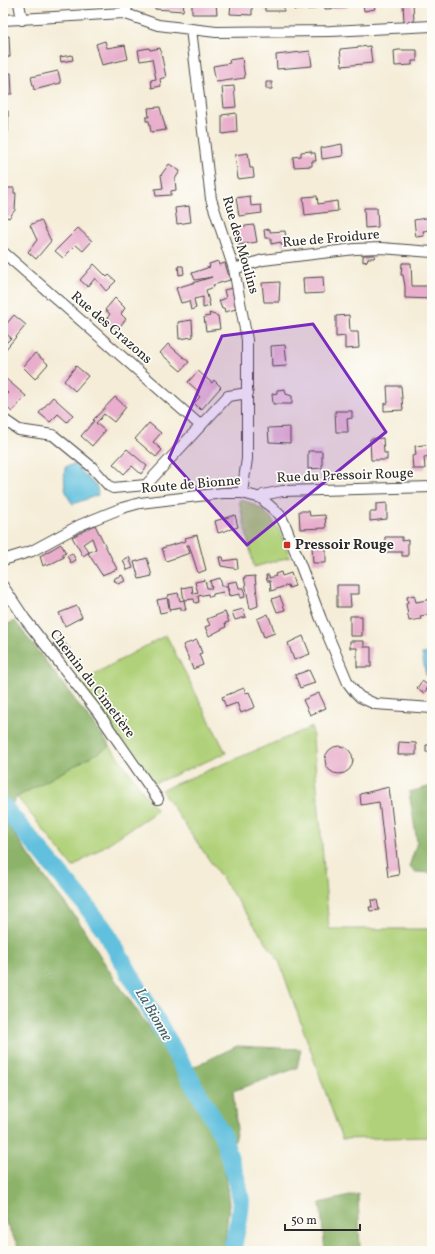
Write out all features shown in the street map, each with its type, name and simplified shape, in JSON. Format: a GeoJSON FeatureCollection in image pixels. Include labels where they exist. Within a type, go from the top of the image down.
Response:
{"type":"FeatureCollection","features":[{"type":"Feature","properties":{"kind":"street"},"geometry":{"type":"LineString","coordinates":[[19,3],[22,20]]}},
{"type":"Feature","properties":{"kind":"street"},"geometry":{"type":"LineString","coordinates":[[123,13],[130,3]]}},
{"type":"Feature","properties":{"kind":"street"},"geometry":{"type":"LineString","coordinates":[[3,20],[123,13],[158,25],[216,32],[308,31],[432,26]]}},
{"type":"Feature","properties":{"kind":"street","name":"Rue des Moulins"},"geometry":{"type":"LineString","coordinates":[[191,29],[212,199],[234,269],[247,340],[247,459],[242,493]]}},
{"type":"Feature","properties":{"kind":"street","name":"Rue de Froidure"},"geometry":{"type":"LineString","coordinates":[[234,269],[262,260],[355,249],[381,248],[432,252]]}},
{"type":"Feature","properties":{"kind":"street","name":"Rue des Grazons"},"geometry":{"type":"LineString","coordinates":[[3,252],[201,426]]}},
{"type":"Feature","properties":{"kind":"street"},"geometry":{"type":"LineString","coordinates":[[3,419],[19,430],[53,435],[92,467],[109,486],[113,488],[146,485],[172,455],[228,396],[248,393]]}},
{"type":"Feature","properties":{"kind":"street","name":"Rue du Pressoir Rouge"},"geometry":{"type":"LineString","coordinates":[[261,498],[263,495],[282,491],[432,487]]}},
{"type":"Feature","properties":{"kind":"street","name":"Route de Bionne"},"geometry":{"type":"LineString","coordinates":[[3,560],[32,551],[80,525],[122,508],[140,503],[242,493],[261,498],[280,516],[286,527],[321,620],[348,683],[355,692],[375,704],[432,708]]}},
{"type":"Feature","properties":{"kind":"street","name":"Chemin du Cimetière"},"geometry":{"type":"LineString","coordinates":[[3,586],[25,619],[98,711],[158,799]]}},
{"type":"Feature","properties":{"kind":"highlighted area"},"geometry":{"type":"Polygon","coordinates":[[[313,324],[386,432],[247,545],[169,458],[222,336],[313,324]]]}},
{"type":"Feature","properties":{"kind":"green space"},"geometry":{"type":"Polygon","coordinates":[[[239,500],[250,503],[266,513],[282,537],[290,557],[254,567],[239,500]]]}},
{"type":"Feature","properties":{"kind":"green space"},"geometry":{"type":"Polygon","coordinates":[[[15,621],[110,746],[17,797],[3,818],[3,626],[15,621]]]}},
{"type":"Feature","properties":{"kind":"green space"},"geometry":{"type":"Polygon","coordinates":[[[166,635],[226,753],[153,784],[78,683],[166,635]]]}},
{"type":"Feature","properties":{"kind":"green space"},"geometry":{"type":"Polygon","coordinates":[[[312,727],[329,929],[432,929],[432,1137],[342,1139],[279,961],[161,790],[312,727]]]}},
{"type":"Feature","properties":{"kind":"green space"},"geometry":{"type":"Polygon","coordinates":[[[110,746],[157,811],[73,867],[17,797],[110,746]]]}},
{"type":"Feature","properties":{"kind":"green space"},"geometry":{"type":"Polygon","coordinates":[[[432,786],[432,873],[416,872],[409,867],[417,842],[409,792],[432,786]]]}},
{"type":"Feature","properties":{"kind":"green space"},"geometry":{"type":"Polygon","coordinates":[[[3,818],[49,883],[78,920],[112,975],[181,1073],[237,1046],[301,1049],[297,1068],[233,1091],[237,1130],[225,1173],[229,1204],[224,1251],[21,1251],[3,1218],[3,818]]]}},
{"type":"Feature","properties":{"kind":"green space"},"geometry":{"type":"Polygon","coordinates":[[[358,1194],[360,1251],[325,1251],[320,1203],[358,1194]]]}},
{"type":"Feature","properties":{"kind":"water"},"geometry":{"type":"Polygon","coordinates":[[[74,464],[97,487],[98,495],[73,504],[67,495],[64,477],[65,467],[74,464]]]}},
{"type":"Feature","properties":{"kind":"water"},"geometry":{"type":"Polygon","coordinates":[[[431,653],[432,673],[426,675],[422,654],[431,653]]]}},
{"type":"Feature","properties":{"kind":"building"},"geometry":{"type":"Polygon","coordinates":[[[155,3],[184,3],[183,11],[155,9],[155,3]]]}},
{"type":"Feature","properties":{"kind":"building"},"geometry":{"type":"Polygon","coordinates":[[[192,3],[216,3],[217,14],[192,14],[192,3]]]}},
{"type":"Feature","properties":{"kind":"building"},"geometry":{"type":"Polygon","coordinates":[[[231,3],[252,3],[252,15],[230,14],[231,3]]]}},
{"type":"Feature","properties":{"kind":"building"},"geometry":{"type":"Polygon","coordinates":[[[265,3],[284,3],[284,11],[265,11],[265,3]]]}},
{"type":"Feature","properties":{"kind":"building"},"geometry":{"type":"Polygon","coordinates":[[[294,3],[315,3],[315,9],[294,10],[294,3]]]}},
{"type":"Feature","properties":{"kind":"building"},"geometry":{"type":"Polygon","coordinates":[[[325,3],[346,3],[346,8],[325,9],[325,3]]]}},
{"type":"Feature","properties":{"kind":"building"},"geometry":{"type":"Polygon","coordinates":[[[363,3],[374,3],[375,9],[364,11],[363,3]]]}},
{"type":"Feature","properties":{"kind":"building"},"geometry":{"type":"Polygon","coordinates":[[[403,3],[413,3],[414,22],[404,22],[403,3]]]}},
{"type":"Feature","properties":{"kind":"building"},"geometry":{"type":"Polygon","coordinates":[[[3,36],[9,36],[10,57],[3,57],[3,36]]]}},
{"type":"Feature","properties":{"kind":"building"},"geometry":{"type":"Polygon","coordinates":[[[105,41],[107,48],[125,45],[128,59],[102,65],[96,44],[105,41]]]}},
{"type":"Feature","properties":{"kind":"building"},"geometry":{"type":"Polygon","coordinates":[[[370,46],[372,63],[342,66],[340,49],[370,46]]]}},
{"type":"Feature","properties":{"kind":"building"},"geometry":{"type":"Polygon","coordinates":[[[149,48],[150,50],[160,48],[166,77],[160,79],[161,86],[152,88],[151,80],[156,79],[152,59],[140,61],[138,50],[149,48]]]}},
{"type":"Feature","properties":{"kind":"building"},"geometry":{"type":"Polygon","coordinates":[[[417,50],[417,61],[412,61],[412,65],[395,66],[394,51],[417,50]]]}},
{"type":"Feature","properties":{"kind":"building"},"geometry":{"type":"Polygon","coordinates":[[[310,51],[312,66],[277,69],[276,55],[310,51]]]}},
{"type":"Feature","properties":{"kind":"building"},"geometry":{"type":"Polygon","coordinates":[[[72,55],[73,60],[61,62],[60,57],[72,55]]]}},
{"type":"Feature","properties":{"kind":"building"},"geometry":{"type":"Polygon","coordinates":[[[242,58],[245,78],[216,82],[213,66],[230,63],[229,60],[242,58]]]}},
{"type":"Feature","properties":{"kind":"building"},"geometry":{"type":"Polygon","coordinates":[[[58,71],[61,83],[34,90],[31,77],[58,71]]]}},
{"type":"Feature","properties":{"kind":"building"},"geometry":{"type":"Polygon","coordinates":[[[3,73],[11,73],[12,94],[3,94],[3,73]]]}},
{"type":"Feature","properties":{"kind":"building"},"geometry":{"type":"Polygon","coordinates":[[[266,82],[272,82],[272,89],[266,89],[266,82]]]}},
{"type":"Feature","properties":{"kind":"building"},"geometry":{"type":"Polygon","coordinates":[[[234,86],[236,107],[224,108],[222,87],[234,86]]]}},
{"type":"Feature","properties":{"kind":"building"},"geometry":{"type":"Polygon","coordinates":[[[160,107],[166,130],[151,132],[149,121],[146,121],[146,117],[149,117],[148,108],[160,107]]]}},
{"type":"Feature","properties":{"kind":"building"},"geometry":{"type":"Polygon","coordinates":[[[3,111],[8,111],[8,132],[3,132],[3,111]]]}},
{"type":"Feature","properties":{"kind":"building"},"geometry":{"type":"Polygon","coordinates":[[[236,113],[237,132],[222,134],[222,115],[236,113]]]}},
{"type":"Feature","properties":{"kind":"building"},"geometry":{"type":"Polygon","coordinates":[[[342,144],[343,156],[322,159],[321,148],[342,144]]]}},
{"type":"Feature","properties":{"kind":"building"},"geometry":{"type":"Polygon","coordinates":[[[311,151],[311,153],[315,153],[316,161],[312,161],[312,166],[294,167],[293,157],[301,156],[301,152],[311,151]]]}},
{"type":"Feature","properties":{"kind":"building"},"geometry":{"type":"Polygon","coordinates":[[[248,153],[250,168],[253,168],[254,177],[238,179],[235,155],[248,153]]]}},
{"type":"Feature","properties":{"kind":"building"},"geometry":{"type":"Polygon","coordinates":[[[169,164],[180,171],[175,179],[176,190],[171,191],[171,195],[156,196],[155,189],[163,188],[161,175],[169,164]]]}},
{"type":"Feature","properties":{"kind":"building"},"geometry":{"type":"Polygon","coordinates":[[[3,188],[14,188],[14,193],[16,193],[15,210],[9,218],[7,217],[3,222],[3,188]]]}},
{"type":"Feature","properties":{"kind":"building"},"geometry":{"type":"Polygon","coordinates":[[[250,196],[251,206],[261,205],[262,213],[239,216],[236,198],[250,196]]]}},
{"type":"Feature","properties":{"kind":"building"},"geometry":{"type":"Polygon","coordinates":[[[317,196],[318,204],[337,201],[338,211],[305,215],[303,197],[317,196]]]}},
{"type":"Feature","properties":{"kind":"building"},"geometry":{"type":"Polygon","coordinates":[[[189,206],[191,222],[177,224],[175,208],[189,206]]]}},
{"type":"Feature","properties":{"kind":"building"},"geometry":{"type":"Polygon","coordinates":[[[364,208],[377,208],[378,227],[365,228],[364,208]]]}},
{"type":"Feature","properties":{"kind":"building"},"geometry":{"type":"Polygon","coordinates":[[[432,217],[432,230],[423,231],[424,236],[416,237],[414,220],[432,217]]]}},
{"type":"Feature","properties":{"kind":"building"},"geometry":{"type":"Polygon","coordinates":[[[41,220],[51,241],[36,259],[28,252],[37,240],[30,225],[41,220]]]}},
{"type":"Feature","properties":{"kind":"building"},"geometry":{"type":"Polygon","coordinates":[[[254,225],[257,242],[238,245],[236,227],[254,225]]]}},
{"type":"Feature","properties":{"kind":"building"},"geometry":{"type":"Polygon","coordinates":[[[78,228],[92,241],[83,251],[76,245],[63,258],[55,251],[78,228]]]}},
{"type":"Feature","properties":{"kind":"building"},"geometry":{"type":"Polygon","coordinates":[[[270,229],[270,232],[285,231],[287,245],[281,245],[281,242],[271,244],[271,238],[265,238],[264,230],[270,229]]]}},
{"type":"Feature","properties":{"kind":"building"},"geometry":{"type":"Polygon","coordinates":[[[363,255],[375,255],[374,258],[368,258],[367,261],[363,262],[363,255]]]}},
{"type":"Feature","properties":{"kind":"building"},"geometry":{"type":"Polygon","coordinates":[[[218,261],[219,265],[225,263],[230,280],[213,285],[214,287],[206,290],[210,306],[203,308],[203,297],[194,299],[196,308],[191,310],[189,301],[181,303],[176,288],[212,277],[195,280],[192,273],[210,267],[209,264],[218,261]]]}},
{"type":"Feature","properties":{"kind":"building"},"geometry":{"type":"Polygon","coordinates":[[[402,263],[411,263],[412,286],[432,286],[432,299],[405,298],[405,286],[403,275],[401,275],[402,263]]]}},
{"type":"Feature","properties":{"kind":"building"},"geometry":{"type":"Polygon","coordinates":[[[94,264],[107,277],[109,275],[116,281],[106,291],[95,278],[88,287],[80,280],[94,264]]]}},
{"type":"Feature","properties":{"kind":"building"},"geometry":{"type":"Polygon","coordinates":[[[178,266],[183,266],[184,274],[179,275],[178,266]]]}},
{"type":"Feature","properties":{"kind":"building"},"geometry":{"type":"Polygon","coordinates":[[[323,277],[324,293],[304,294],[303,278],[323,277]]]}},
{"type":"Feature","properties":{"kind":"building"},"geometry":{"type":"Polygon","coordinates":[[[280,282],[279,302],[264,302],[262,283],[280,282]]]}},
{"type":"Feature","properties":{"kind":"building"},"geometry":{"type":"Polygon","coordinates":[[[232,288],[236,309],[225,312],[219,301],[226,298],[224,290],[232,288]]]}},
{"type":"Feature","properties":{"kind":"building"},"geometry":{"type":"Polygon","coordinates":[[[115,298],[125,308],[121,314],[126,319],[117,330],[106,320],[110,314],[105,310],[115,298]]]}},
{"type":"Feature","properties":{"kind":"building"},"geometry":{"type":"Polygon","coordinates":[[[209,313],[218,316],[220,329],[206,331],[204,317],[210,316],[209,313]]]}},
{"type":"Feature","properties":{"kind":"building"},"geometry":{"type":"Polygon","coordinates":[[[14,315],[26,325],[3,351],[3,346],[11,338],[3,331],[3,328],[14,315]]]}},
{"type":"Feature","properties":{"kind":"building"},"geometry":{"type":"Polygon","coordinates":[[[349,315],[350,332],[358,332],[359,348],[345,349],[345,336],[336,337],[336,316],[349,315]]]}},
{"type":"Feature","properties":{"kind":"building"},"geometry":{"type":"Polygon","coordinates":[[[192,320],[193,337],[179,339],[178,322],[192,320]]]}},
{"type":"Feature","properties":{"kind":"building"},"geometry":{"type":"Polygon","coordinates":[[[168,344],[189,362],[181,371],[160,353],[168,344]]]}},
{"type":"Feature","properties":{"kind":"building"},"geometry":{"type":"Polygon","coordinates":[[[285,345],[287,366],[272,367],[271,346],[285,345]]]}},
{"type":"Feature","properties":{"kind":"building"},"geometry":{"type":"Polygon","coordinates":[[[35,353],[48,364],[35,379],[23,367],[35,353]]]}},
{"type":"Feature","properties":{"kind":"building"},"geometry":{"type":"Polygon","coordinates":[[[76,366],[88,376],[75,391],[64,381],[76,366]]]}},
{"type":"Feature","properties":{"kind":"building"},"geometry":{"type":"Polygon","coordinates":[[[198,371],[212,383],[214,380],[221,387],[201,410],[194,403],[200,397],[197,394],[199,392],[188,382],[198,371]]]}},
{"type":"Feature","properties":{"kind":"building"},"geometry":{"type":"Polygon","coordinates":[[[5,378],[26,396],[12,412],[3,404],[3,399],[8,393],[3,389],[3,381],[5,378]]]}},
{"type":"Feature","properties":{"kind":"building"},"geometry":{"type":"Polygon","coordinates":[[[387,386],[401,386],[403,410],[384,411],[384,404],[388,403],[387,386]]]}},
{"type":"Feature","properties":{"kind":"building"},"geometry":{"type":"Polygon","coordinates":[[[285,389],[286,394],[292,396],[292,404],[273,404],[272,394],[277,393],[277,390],[285,389]]]}},
{"type":"Feature","properties":{"kind":"building"},"geometry":{"type":"Polygon","coordinates":[[[53,397],[73,415],[67,422],[58,414],[50,422],[39,413],[53,397]]]}},
{"type":"Feature","properties":{"kind":"building"},"geometry":{"type":"Polygon","coordinates":[[[115,397],[126,407],[114,422],[104,414],[96,423],[105,431],[92,446],[81,436],[94,421],[93,420],[115,397]]]}},
{"type":"Feature","properties":{"kind":"building"},"geometry":{"type":"Polygon","coordinates":[[[335,411],[352,411],[352,418],[347,419],[348,432],[336,432],[335,411]]]}},
{"type":"Feature","properties":{"kind":"building"},"geometry":{"type":"Polygon","coordinates":[[[149,423],[161,433],[153,442],[162,450],[156,457],[135,439],[149,423]]]}},
{"type":"Feature","properties":{"kind":"building"},"geometry":{"type":"Polygon","coordinates":[[[290,427],[290,443],[269,442],[268,428],[290,427]]]}},
{"type":"Feature","properties":{"kind":"building"},"geometry":{"type":"Polygon","coordinates":[[[383,438],[384,453],[387,453],[387,460],[371,460],[370,439],[383,438]]]}},
{"type":"Feature","properties":{"kind":"building"},"geometry":{"type":"Polygon","coordinates":[[[432,444],[432,456],[424,457],[425,469],[413,469],[412,456],[416,455],[415,446],[432,444]]]}},
{"type":"Feature","properties":{"kind":"building"},"geometry":{"type":"Polygon","coordinates":[[[127,449],[147,466],[141,474],[132,466],[124,474],[113,464],[127,449]]]}},
{"type":"Feature","properties":{"kind":"building"},"geometry":{"type":"Polygon","coordinates":[[[308,451],[322,451],[322,468],[308,469],[308,451]]]}},
{"type":"Feature","properties":{"kind":"building"},"geometry":{"type":"Polygon","coordinates":[[[387,503],[387,519],[370,521],[370,512],[376,512],[376,504],[387,503]]]}},
{"type":"Feature","properties":{"kind":"building"},"geometry":{"type":"Polygon","coordinates":[[[299,511],[309,511],[310,516],[325,515],[326,528],[300,529],[299,511]]]}},
{"type":"Feature","properties":{"kind":"building"},"geometry":{"type":"Polygon","coordinates":[[[235,515],[238,527],[218,533],[215,521],[235,515]]]}},
{"type":"Feature","properties":{"kind":"building"},"geometry":{"type":"Polygon","coordinates":[[[95,525],[117,569],[102,575],[88,553],[96,549],[92,538],[83,544],[89,552],[83,556],[72,537],[95,525]]]}},
{"type":"Feature","properties":{"kind":"building"},"geometry":{"type":"Polygon","coordinates":[[[197,535],[206,570],[198,573],[189,545],[187,545],[190,553],[166,561],[162,548],[186,541],[185,538],[197,535]]]}},
{"type":"Feature","properties":{"kind":"building"},"geometry":{"type":"Polygon","coordinates":[[[385,537],[402,537],[402,541],[408,540],[408,556],[402,556],[402,552],[385,552],[385,537]]]}},
{"type":"Feature","properties":{"kind":"building"},"geometry":{"type":"Polygon","coordinates":[[[61,544],[66,553],[62,555],[64,557],[47,566],[46,564],[43,566],[40,556],[61,544]]]}},
{"type":"Feature","properties":{"kind":"building"},"geometry":{"type":"Polygon","coordinates":[[[326,544],[326,563],[313,563],[312,545],[326,544]]]}},
{"type":"Feature","properties":{"kind":"building"},"geometry":{"type":"Polygon","coordinates":[[[72,553],[76,560],[71,563],[67,556],[72,553]]]}},
{"type":"Feature","properties":{"kind":"building"},"geometry":{"type":"Polygon","coordinates":[[[129,557],[133,568],[127,570],[123,560],[129,557]]]}},
{"type":"Feature","properties":{"kind":"building"},"geometry":{"type":"Polygon","coordinates":[[[219,557],[223,557],[224,561],[237,559],[238,569],[221,566],[219,557]]]}},
{"type":"Feature","properties":{"kind":"building"},"geometry":{"type":"Polygon","coordinates":[[[147,558],[152,576],[139,579],[134,562],[147,558]]]}},
{"type":"Feature","properties":{"kind":"building"},"geometry":{"type":"Polygon","coordinates":[[[281,572],[282,576],[291,573],[295,586],[289,588],[288,585],[271,591],[270,581],[267,581],[266,575],[269,575],[269,578],[276,576],[275,574],[281,572]]]}},
{"type":"Feature","properties":{"kind":"building"},"geometry":{"type":"Polygon","coordinates":[[[122,575],[125,581],[118,584],[114,581],[115,578],[122,575]]]}},
{"type":"Feature","properties":{"kind":"building"},"geometry":{"type":"Polygon","coordinates":[[[255,576],[258,606],[250,609],[244,577],[255,576]]]}},
{"type":"Feature","properties":{"kind":"building"},"geometry":{"type":"Polygon","coordinates":[[[220,578],[222,586],[227,586],[229,595],[224,596],[223,592],[213,594],[213,596],[209,597],[208,594],[198,596],[199,602],[195,603],[194,599],[184,600],[182,588],[192,586],[193,594],[198,593],[195,582],[205,580],[207,588],[212,588],[210,581],[220,578]]]}},
{"type":"Feature","properties":{"kind":"building"},"geometry":{"type":"Polygon","coordinates":[[[237,581],[239,588],[244,588],[245,597],[240,598],[240,594],[230,596],[227,583],[237,581]]]}},
{"type":"Feature","properties":{"kind":"building"},"geometry":{"type":"Polygon","coordinates":[[[337,585],[359,585],[359,594],[350,594],[351,607],[337,607],[337,585]]]}},
{"type":"Feature","properties":{"kind":"building"},"geometry":{"type":"Polygon","coordinates":[[[178,593],[180,601],[184,600],[186,610],[181,610],[181,607],[170,609],[168,595],[178,593]]]}},
{"type":"Feature","properties":{"kind":"building"},"geometry":{"type":"Polygon","coordinates":[[[414,595],[416,602],[432,599],[432,614],[420,616],[421,619],[409,621],[406,604],[408,603],[407,597],[414,595]]]}},
{"type":"Feature","properties":{"kind":"building"},"geometry":{"type":"Polygon","coordinates":[[[280,596],[285,610],[277,612],[272,599],[280,596]]]}},
{"type":"Feature","properties":{"kind":"building"},"geometry":{"type":"Polygon","coordinates":[[[167,598],[170,611],[160,613],[157,600],[167,598]]]}},
{"type":"Feature","properties":{"kind":"building"},"geometry":{"type":"Polygon","coordinates":[[[77,606],[82,617],[65,626],[59,613],[77,606]]]}},
{"type":"Feature","properties":{"kind":"building"},"geometry":{"type":"Polygon","coordinates":[[[243,609],[246,617],[235,620],[232,612],[243,609]]]}},
{"type":"Feature","properties":{"kind":"building"},"geometry":{"type":"Polygon","coordinates":[[[225,612],[229,622],[225,623],[226,627],[209,636],[205,627],[210,625],[207,619],[225,612]]]}},
{"type":"Feature","properties":{"kind":"building"},"geometry":{"type":"Polygon","coordinates":[[[268,614],[275,633],[264,637],[257,619],[268,614]]]}},
{"type":"Feature","properties":{"kind":"building"},"geometry":{"type":"Polygon","coordinates":[[[350,616],[362,616],[362,636],[350,636],[350,616]]]}},
{"type":"Feature","properties":{"kind":"building"},"geometry":{"type":"Polygon","coordinates":[[[303,636],[310,654],[294,660],[288,643],[303,636]]]}},
{"type":"Feature","properties":{"kind":"building"},"geometry":{"type":"Polygon","coordinates":[[[60,638],[70,649],[62,655],[53,644],[60,638]]]}},
{"type":"Feature","properties":{"kind":"building"},"geometry":{"type":"Polygon","coordinates":[[[197,640],[202,653],[199,654],[203,665],[193,669],[183,645],[197,640]]]}},
{"type":"Feature","properties":{"kind":"building"},"geometry":{"type":"Polygon","coordinates":[[[350,641],[364,641],[364,647],[371,647],[371,667],[357,667],[357,648],[350,648],[350,641]]]}},
{"type":"Feature","properties":{"kind":"building"},"geometry":{"type":"Polygon","coordinates":[[[309,670],[315,683],[300,688],[295,675],[309,670]]]}},
{"type":"Feature","properties":{"kind":"building"},"geometry":{"type":"Polygon","coordinates":[[[422,681],[429,686],[424,693],[417,688],[422,681]]]}},
{"type":"Feature","properties":{"kind":"building"},"geometry":{"type":"Polygon","coordinates":[[[244,688],[246,693],[249,692],[255,707],[241,713],[237,703],[226,707],[222,697],[244,688]]]}},
{"type":"Feature","properties":{"kind":"building"},"geometry":{"type":"Polygon","coordinates":[[[319,693],[326,708],[310,715],[303,700],[319,693]]]}},
{"type":"Feature","properties":{"kind":"building"},"geometry":{"type":"Polygon","coordinates":[[[399,742],[416,743],[416,755],[398,755],[399,742]]]}},
{"type":"Feature","properties":{"kind":"building"},"geometry":{"type":"Polygon","coordinates":[[[426,745],[432,745],[432,753],[426,752],[426,745]]]}},
{"type":"Feature","properties":{"kind":"building"},"geometry":{"type":"Polygon","coordinates":[[[339,746],[349,750],[353,760],[349,770],[339,774],[329,770],[325,760],[329,750],[339,746]]]}},
{"type":"Feature","properties":{"kind":"building"},"geometry":{"type":"Polygon","coordinates":[[[389,787],[399,875],[388,877],[379,802],[361,805],[360,794],[389,787]]]}},
{"type":"Feature","properties":{"kind":"building"},"geometry":{"type":"Polygon","coordinates":[[[371,900],[377,900],[379,910],[370,911],[369,907],[372,907],[371,900]]]}},
{"type":"Feature","properties":{"kind":"waterway","name":"La Bionne"},"geometry":{"type":"LineString","coordinates":[[3,806],[104,929],[222,1134],[238,1184],[241,1201],[239,1219],[232,1251]]}},
{"type":"Feature","properties":{"kind":"place","name":"Pressoir Rouge"},"geometry":{"type":"Point","coordinates":[287,545]}}]}
